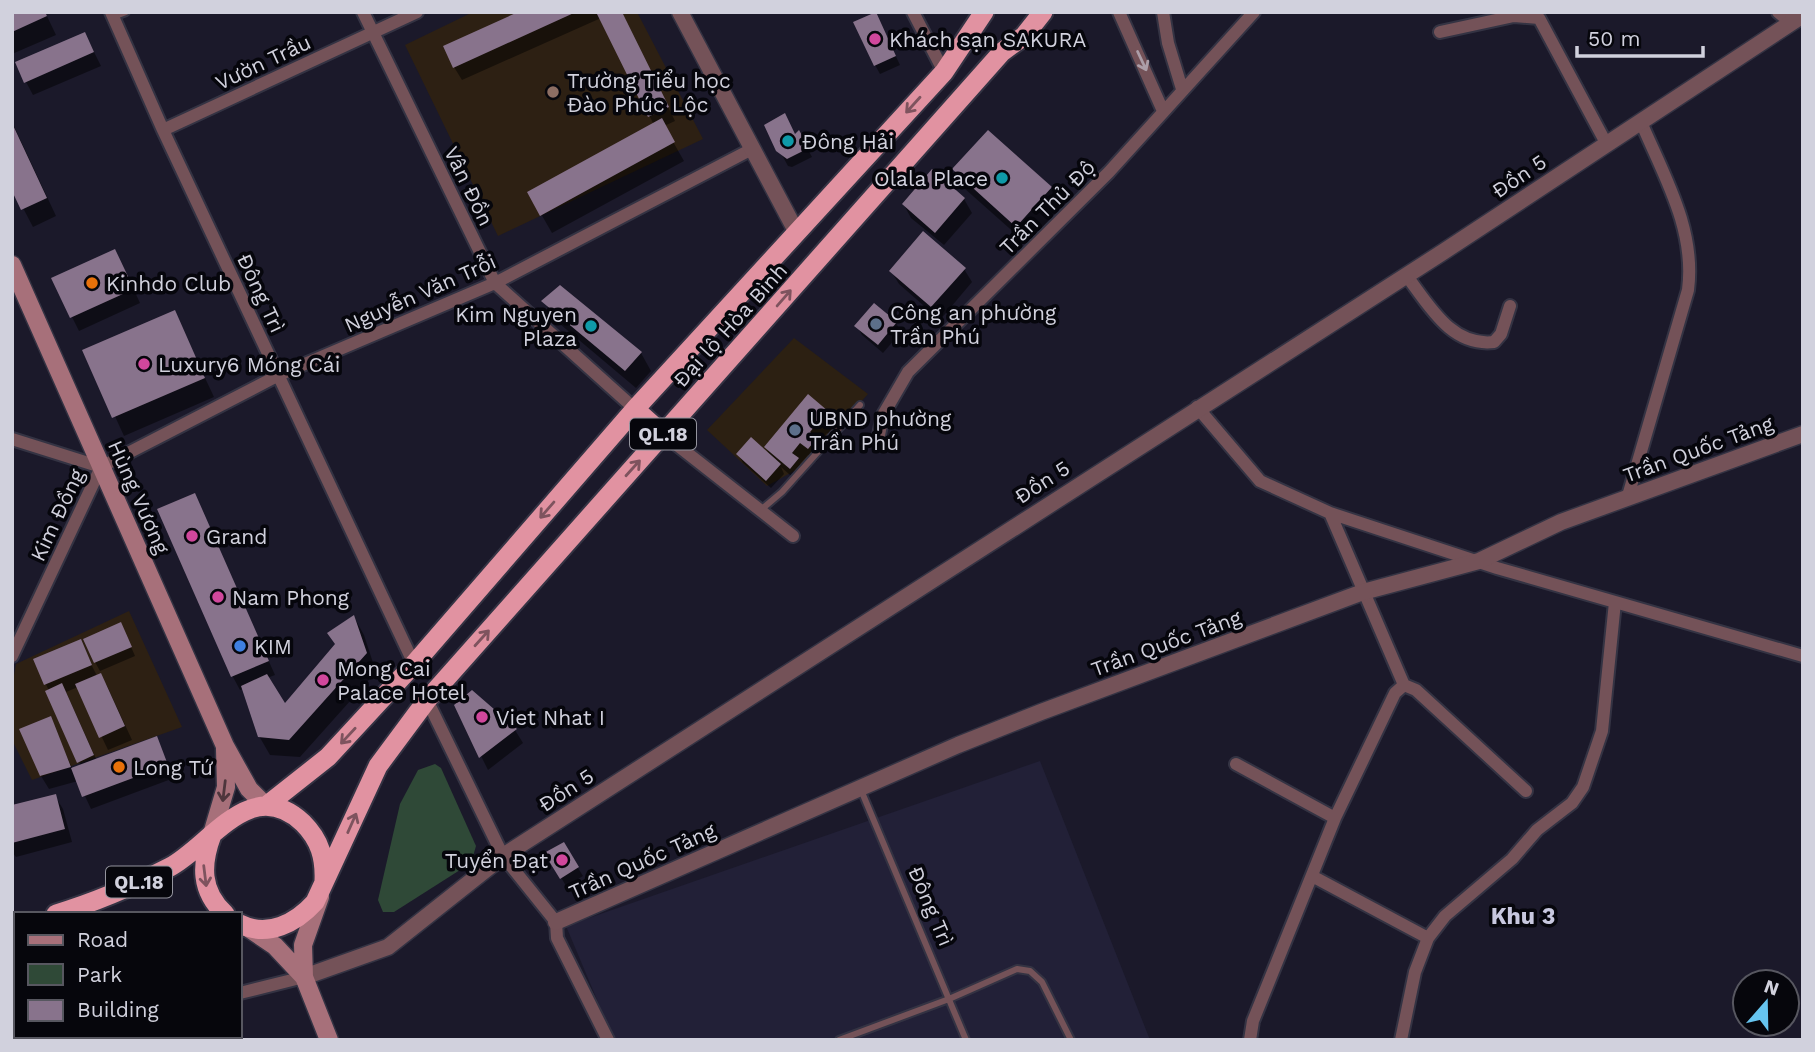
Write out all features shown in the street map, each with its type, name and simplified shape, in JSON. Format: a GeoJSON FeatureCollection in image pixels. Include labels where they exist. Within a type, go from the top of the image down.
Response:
{"type":"FeatureCollection","features":[{"type":"Feature","properties":{"kind":"highway","name":"Đại lộ Hòa Bình"},"geometry":{"type":"LineString","coordinates":[[212,834],[235,816],[265,806],[328,757],[414,664],[635,409],[943,72],[984,12]]}},
{"type":"Feature","properties":{"kind":"highway","name":"Đại lộ Hòa Bình"},"geometry":{"type":"LineString","coordinates":[[242,926],[267,929],[286,925],[302,916],[324,886],[378,766],[427,700],[1002,52],[1024,36],[1043,12]]}},
{"type":"Feature","properties":{"kind":"highway"},"geometry":{"type":"LineString","coordinates":[[794,236],[817,261]]}},
{"type":"Feature","properties":{"kind":"highway"},"geometry":{"type":"LineString","coordinates":[[635,409],[663,434]]}},
{"type":"Feature","properties":{"kind":"highway"},"geometry":{"type":"LineString","coordinates":[[414,664],[427,700]]}},
{"type":"Feature","properties":{"kind":"highway"},"geometry":{"type":"LineString","coordinates":[[265,806],[299,819],[312,832],[321,848],[324,886]]}},
{"type":"Feature","properties":{"kind":"highway"},"geometry":{"type":"LineString","coordinates":[[212,834],[205,853],[203,872],[207,890],[224,912]]}},
{"type":"Feature","properties":{"kind":"highway","name":"QL.18"},"geometry":{"type":"LineString","coordinates":[[62,912],[98,901],[174,865],[212,834]]}},
{"type":"Feature","properties":{"kind":"main road","name":"Hùng Vương"},"geometry":{"type":"LineString","coordinates":[[12,265],[225,746],[249,789],[265,806]]}},
{"type":"Feature","properties":{"kind":"main road"},"geometry":{"type":"LineString","coordinates":[[212,834],[226,787],[225,746]]}},
{"type":"Feature","properties":{"kind":"main road"},"geometry":{"type":"LineString","coordinates":[[324,886],[303,945],[304,977],[329,1040]]}},
{"type":"Feature","properties":{"kind":"main road"},"geometry":{"type":"LineString","coordinates":[[242,926],[275,946],[304,977]]}},
{"type":"Feature","properties":{"kind":"street","name":"Vân Đồn"},"geometry":{"type":"LineString","coordinates":[[363,12],[495,283],[635,409]]}},
{"type":"Feature","properties":{"kind":"street","name":"Vườn Trầu"},"geometry":{"type":"LineString","coordinates":[[163,130],[417,12]]}},
{"type":"Feature","properties":{"kind":"street"},"geometry":{"type":"LineString","coordinates":[[680,12],[794,236]]}},
{"type":"Feature","properties":{"kind":"street"},"geometry":{"type":"LineString","coordinates":[[913,12],[943,72]]}},
{"type":"Feature","properties":{"kind":"street"},"geometry":{"type":"LineString","coordinates":[[1119,12],[1163,111]]}},
{"type":"Feature","properties":{"kind":"street"},"geometry":{"type":"LineString","coordinates":[[1163,12],[1168,43],[1182,89]]}},
{"type":"Feature","properties":{"kind":"street","name":"Trần Thủ Độ"},"geometry":{"type":"LineString","coordinates":[[879,435],[883,415],[908,372],[1109,172],[1254,12]]}},
{"type":"Feature","properties":{"kind":"street","name":"Đông Trì"},"geometry":{"type":"LineString","coordinates":[[117,14],[163,130],[414,664]]}},
{"type":"Feature","properties":{"kind":"street"},"geometry":{"type":"LineString","coordinates":[[1440,32],[1514,16],[1539,18],[1606,143]]}},
{"type":"Feature","properties":{"kind":"street","name":"Đồn 5"},"geometry":{"type":"LineString","coordinates":[[304,977],[388,947],[503,856],[1641,122],[1790,16]]}},
{"type":"Feature","properties":{"kind":"street"},"geometry":{"type":"LineString","coordinates":[[1628,496],[1688,290],[1691,265],[1685,225],[1641,122]]}},
{"type":"Feature","properties":{"kind":"street","name":"Nguyễn Văn Trỗi"},"geometry":{"type":"LineString","coordinates":[[101,467],[279,375],[495,283],[752,149]]}},
{"type":"Feature","properties":{"kind":"street"},"geometry":{"type":"LineString","coordinates":[[1406,275],[1439,320],[1452,331],[1483,343],[1494,342],[1501,334],[1510,306]]}},
{"type":"Feature","properties":{"kind":"street"},"geometry":{"type":"LineString","coordinates":[[1197,407],[1260,481],[1330,513],[1479,561],[1803,656]]}},
{"type":"Feature","properties":{"kind":"street"},"geometry":{"type":"LineString","coordinates":[[663,434],[762,509],[793,536]]}},
{"type":"Feature","properties":{"kind":"street","name":"Trần Quốc Tảng"},"geometry":{"type":"LineString","coordinates":[[556,922],[860,787],[1041,712],[1363,592],[1479,561],[1561,522],[1803,434]]}},
{"type":"Feature","properties":{"kind":"street"},"geometry":{"type":"LineString","coordinates":[[12,439],[101,467]]}},
{"type":"Feature","properties":{"kind":"street","name":"Kim Đồng"},"geometry":{"type":"LineString","coordinates":[[12,656],[101,467]]}},
{"type":"Feature","properties":{"kind":"street"},"geometry":{"type":"LineString","coordinates":[[1330,513],[1404,685],[1416,690],[1527,791]]}},
{"type":"Feature","properties":{"kind":"street"},"geometry":{"type":"LineString","coordinates":[[1401,1040],[1415,972],[1428,938],[1445,916],[1512,859],[1537,830],[1572,803],[1583,787],[1602,731],[1615,602]]}},
{"type":"Feature","properties":{"kind":"street"},"geometry":{"type":"LineString","coordinates":[[1250,1040],[1254,1021],[1335,818],[1395,693],[1404,685]]}},
{"type":"Feature","properties":{"kind":"street"},"geometry":{"type":"LineString","coordinates":[[427,700],[503,856],[556,922],[557,938],[608,1040]]}},
{"type":"Feature","properties":{"kind":"street"},"geometry":{"type":"LineString","coordinates":[[1236,764],[1335,818]]}},
{"type":"Feature","properties":{"kind":"street"},"geometry":{"type":"LineString","coordinates":[[1312,876],[1428,938]]}},
{"type":"Feature","properties":{"kind":"street"},"geometry":{"type":"LineString","coordinates":[[242,992],[304,977]]}},
{"type":"Feature","properties":{"kind":"lane"},"geometry":{"type":"LineString","coordinates":[[762,509],[782,492],[860,405]]}},
{"type":"Feature","properties":{"kind":"lane","name":"Đông Trì"},"geometry":{"type":"LineString","coordinates":[[860,787],[966,1040]]}},
{"type":"Feature","properties":{"kind":"lane"},"geometry":{"type":"LineString","coordinates":[[839,1040],[949,999],[1017,969],[1030,971],[1042,982],[1071,1040]]}},
{"type":"Feature","properties":{"kind":"shaded area","name":"Trường Tiểu học Đào Phúc Lộc"},"geometry":{"type":"Polygon","coordinates":[[[473,12],[637,12],[703,139],[498,236],[405,45],[473,12]]]}},
{"type":"Feature","properties":{"kind":"shaded area"},"geometry":{"type":"Polygon","coordinates":[[[794,338],[868,394],[803,466],[767,486],[707,430],[794,338]]]}},
{"type":"Feature","properties":{"kind":"shaded area"},"geometry":{"type":"Polygon","coordinates":[[[129,611],[182,727],[32,780],[12,740],[12,686],[16,664],[129,611]]]}},
{"type":"Feature","properties":{"kind":"shaded area"},"geometry":{"type":"Polygon","coordinates":[[[1040,761],[1150,1040],[614,1040],[566,926],[1040,761]]]}},
{"type":"Feature","properties":{"kind":"green space"},"geometry":{"type":"Polygon","coordinates":[[[435,764],[441,768],[476,846],[471,863],[394,912],[383,912],[378,900],[400,804],[418,770],[435,764]]]}},
{"type":"Feature","properties":{"kind":"building"},"geometry":{"type":"Polygon","coordinates":[[[12,12],[45,12],[47,16],[12,32],[12,12]]]}},
{"type":"Feature","properties":{"kind":"building"},"geometry":{"type":"Polygon","coordinates":[[[518,12],[576,12],[453,68],[443,46],[518,12]]]}},
{"type":"Feature","properties":{"kind":"building"},"geometry":{"type":"Polygon","coordinates":[[[596,12],[622,12],[669,107],[648,117],[596,12]]]}},
{"type":"Feature","properties":{"kind":"building","name":"Khách sạn SAKURA"},"geometry":{"type":"Polygon","coordinates":[[[876,12],[896,56],[874,66],[853,22],[876,12]]]}},
{"type":"Feature","properties":{"kind":"building"},"geometry":{"type":"Polygon","coordinates":[[[85,32],[94,52],[24,83],[15,62],[85,32]]]}},
{"type":"Feature","properties":{"kind":"building","name":"Đông Hải"},"geometry":{"type":"Polygon","coordinates":[[[785,113],[795,134],[799,130],[809,148],[787,159],[776,151],[764,125],[785,113]]]}},
{"type":"Feature","properties":{"kind":"building"},"geometry":{"type":"Polygon","coordinates":[[[662,118],[675,142],[540,216],[527,192],[662,118]]]}},
{"type":"Feature","properties":{"kind":"building"},"geometry":{"type":"Polygon","coordinates":[[[12,123],[47,198],[21,210],[12,191],[12,123]]]}},
{"type":"Feature","properties":{"kind":"building","name":"Olala Place"},"geometry":{"type":"Polygon","coordinates":[[[988,130],[1052,187],[1016,227],[952,169],[988,130]]]}},
{"type":"Feature","properties":{"kind":"building"},"geometry":{"type":"Polygon","coordinates":[[[932,169],[965,198],[935,233],[902,204],[932,169]]]}},
{"type":"Feature","properties":{"kind":"building"},"geometry":{"type":"Polygon","coordinates":[[[923,231],[966,268],[931,307],[889,271],[923,231]]]}},
{"type":"Feature","properties":{"kind":"building","name":"Kinhdo Club"},"geometry":{"type":"Polygon","coordinates":[[[115,249],[134,289],[70,318],[51,278],[115,249]]]}},
{"type":"Feature","properties":{"kind":"building","name":"Kim Nguyen Plaza"},"geometry":{"type":"Polygon","coordinates":[[[560,285],[642,352],[625,371],[541,301],[560,285]]]}},
{"type":"Feature","properties":{"kind":"building","name":"Công an phường Trần Phú"},"geometry":{"type":"Polygon","coordinates":[[[874,303],[897,322],[878,345],[854,326],[874,303]]]}},
{"type":"Feature","properties":{"kind":"building","name":"Luxury6 Móng Cái"},"geometry":{"type":"Polygon","coordinates":[[[175,310],[205,378],[112,418],[82,350],[175,310]]]}},
{"type":"Feature","properties":{"kind":"building","name":"UBND phường Trần Phú"},"geometry":{"type":"Polygon","coordinates":[[[808,394],[835,417],[827,427],[819,421],[810,432],[817,438],[808,449],[800,443],[792,453],[799,458],[790,469],[764,447],[808,394]]]}},
{"type":"Feature","properties":{"kind":"building"},"geometry":{"type":"Polygon","coordinates":[[[751,437],[781,464],[766,481],[736,454],[751,437]]]}},
{"type":"Feature","properties":{"kind":"building"},"geometry":{"type":"Polygon","coordinates":[[[195,493],[269,661],[231,677],[157,509],[195,493]]]}},
{"type":"Feature","properties":{"kind":"building","name":"Mong Cai Palace Hotel"},"geometry":{"type":"Polygon","coordinates":[[[354,615],[367,653],[289,740],[258,737],[241,686],[267,674],[285,703],[335,644],[327,633],[354,615]]]}},
{"type":"Feature","properties":{"kind":"building"},"geometry":{"type":"Polygon","coordinates":[[[121,622],[132,647],[94,663],[83,639],[121,622]]]}},
{"type":"Feature","properties":{"kind":"building"},"geometry":{"type":"Polygon","coordinates":[[[81,639],[92,665],[44,685],[33,659],[81,639]]]}},
{"type":"Feature","properties":{"kind":"building"},"geometry":{"type":"Polygon","coordinates":[[[101,673],[125,726],[99,738],[75,684],[101,673]]]}},
{"type":"Feature","properties":{"kind":"building"},"geometry":{"type":"Polygon","coordinates":[[[62,683],[94,755],[77,763],[45,691],[62,683]]]}},
{"type":"Feature","properties":{"kind":"building","name":"Viet Nhat I"},"geometry":{"type":"Polygon","coordinates":[[[472,690],[517,729],[479,758],[454,705],[472,690]]]}},
{"type":"Feature","properties":{"kind":"building"},"geometry":{"type":"Polygon","coordinates":[[[51,716],[71,767],[40,776],[19,729],[51,716]]]}},
{"type":"Feature","properties":{"kind":"building","name":"Long Tứ"},"geometry":{"type":"Polygon","coordinates":[[[157,736],[168,765],[82,797],[71,768],[157,736]]]}},
{"type":"Feature","properties":{"kind":"building"},"geometry":{"type":"Polygon","coordinates":[[[56,794],[65,829],[12,843],[12,805],[56,794]]]}},
{"type":"Feature","properties":{"kind":"building","name":"Tuyển Đạt"},"geometry":{"type":"Polygon","coordinates":[[[564,842],[579,867],[560,879],[544,853],[564,842]]]}},
{"type":"Feature","properties":{"kind":"place","name":"Khách sạn SAKURA"},"geometry":{"type":"Point","coordinates":[875,39]}},
{"type":"Feature","properties":{"kind":"place","name":"Trường Tiểu học Đào Phúc Lộc"},"geometry":{"type":"Point","coordinates":[553,92]}},
{"type":"Feature","properties":{"kind":"place","name":"Đông Hải"},"geometry":{"type":"Point","coordinates":[788,141]}},
{"type":"Feature","properties":{"kind":"place","name":"Olala Place"},"geometry":{"type":"Point","coordinates":[1002,178]}},
{"type":"Feature","properties":{"kind":"place","name":"Kinhdo Club"},"geometry":{"type":"Point","coordinates":[92,283]}},
{"type":"Feature","properties":{"kind":"place","name":"Công an phường Trần Phú"},"geometry":{"type":"Point","coordinates":[876,324]}},
{"type":"Feature","properties":{"kind":"place","name":"Kim Nguyen Plaza"},"geometry":{"type":"Point","coordinates":[591,326]}},
{"type":"Feature","properties":{"kind":"place","name":"Luxury6 Móng Cái"},"geometry":{"type":"Point","coordinates":[144,364]}},
{"type":"Feature","properties":{"kind":"place","name":"UBND phường Trần Phú"},"geometry":{"type":"Point","coordinates":[795,430]}},
{"type":"Feature","properties":{"kind":"place","name":"Grand"},"geometry":{"type":"Point","coordinates":[192,536]}},
{"type":"Feature","properties":{"kind":"place","name":"Nam Phong"},"geometry":{"type":"Point","coordinates":[218,597]}},
{"type":"Feature","properties":{"kind":"place","name":"KIM"},"geometry":{"type":"Point","coordinates":[240,646]}},
{"type":"Feature","properties":{"kind":"place","name":"Mong Cai Palace Hotel"},"geometry":{"type":"Point","coordinates":[323,680]}},
{"type":"Feature","properties":{"kind":"place","name":"Viet Nhat I"},"geometry":{"type":"Point","coordinates":[482,717]}},
{"type":"Feature","properties":{"kind":"place","name":"Long Tứ"},"geometry":{"type":"Point","coordinates":[119,767]}},
{"type":"Feature","properties":{"kind":"place","name":"Tuyển Đạt"},"geometry":{"type":"Point","coordinates":[562,860]}},
{"type":"Feature","properties":{"kind":"district","name":"Khu 3"},"geometry":{"type":"Point","coordinates":[1523,916]}}]}
